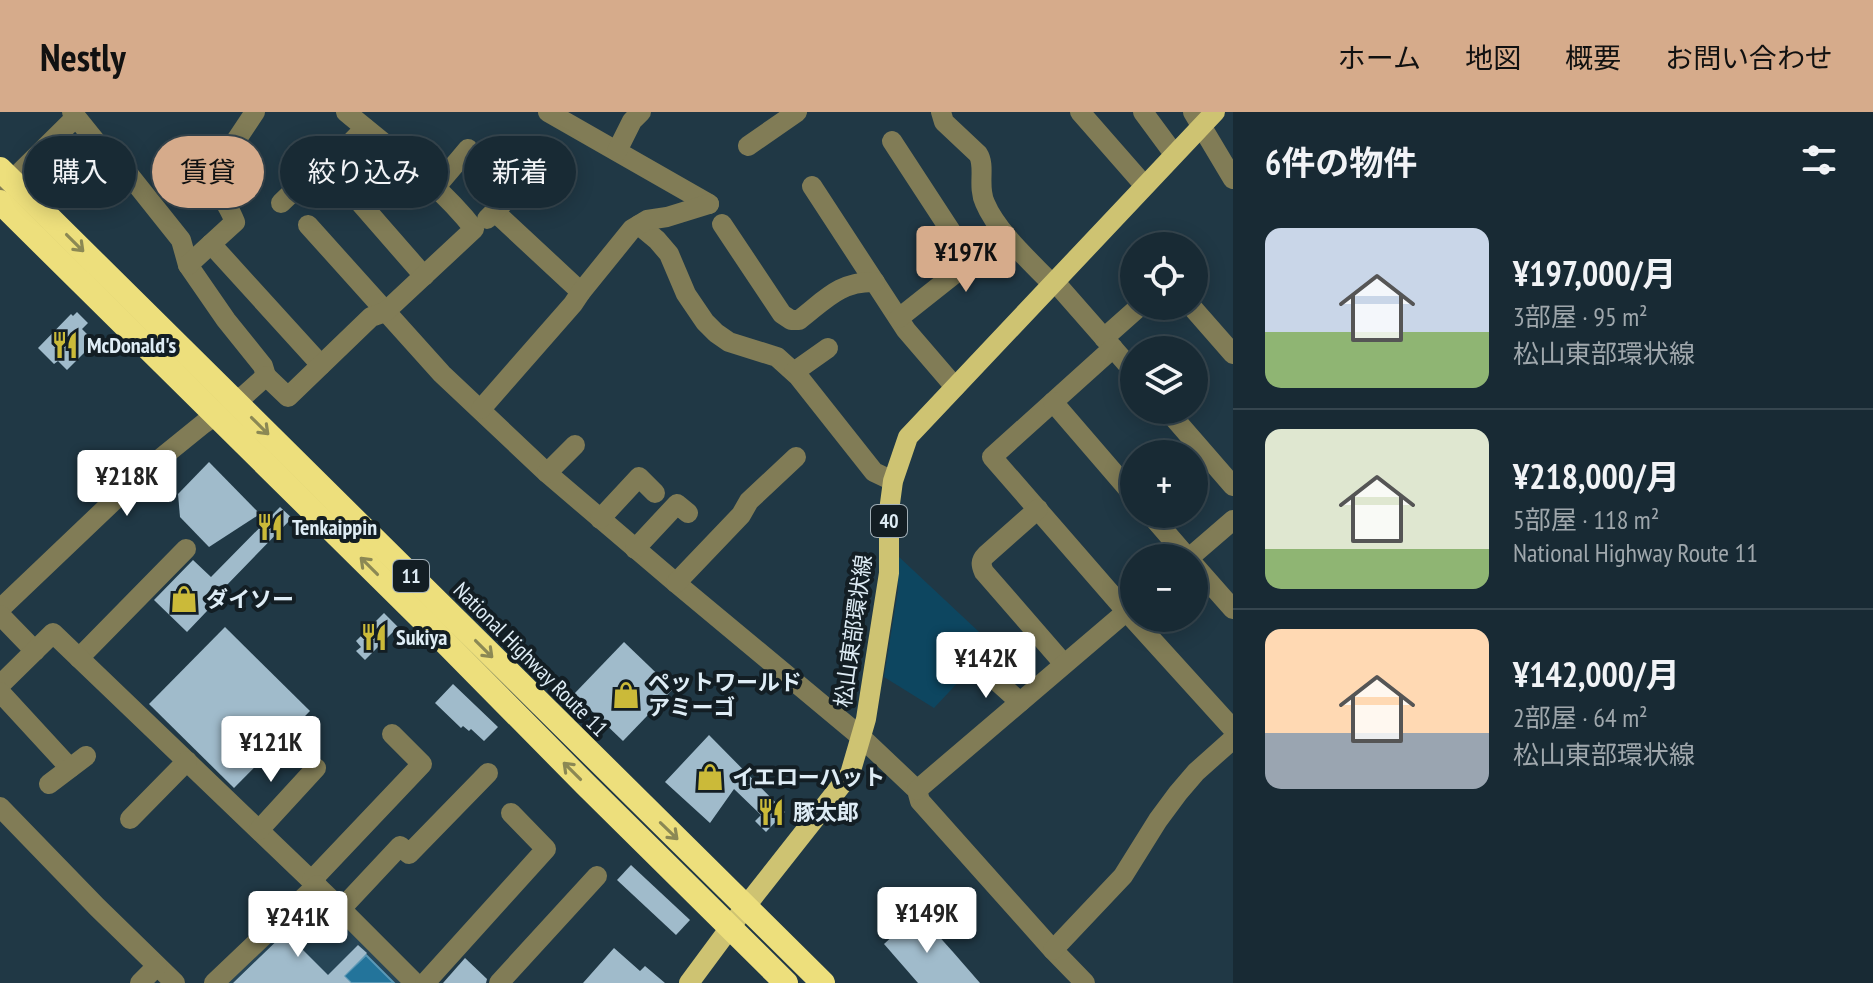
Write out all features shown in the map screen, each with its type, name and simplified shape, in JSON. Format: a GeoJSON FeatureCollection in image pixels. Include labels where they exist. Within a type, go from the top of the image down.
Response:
{"type":"FeatureCollection","features":[{"type":"Feature","properties":{"kind":"highway","name":"National Highway Route 11"},"geometry":{"type":"LineString","coordinates":[[4,180],[786,983]]}},
{"type":"Feature","properties":{"kind":"highway","name":"National Highway Route 11"},"geometry":{"type":"LineString","coordinates":[[0,202],[225,409],[823,983]]}},
{"type":"Feature","properties":{"kind":"main road","name":"松山東部環状線"},"geometry":{"type":"LineString","coordinates":[[689,983],[850,774],[861,737],[889,573],[889,511],[893,481],[908,437],[1054,284],[1204,118]]}},
{"type":"Feature","properties":{"kind":"street"},"geometry":{"type":"LineString","coordinates":[[188,265],[235,222],[213,175],[255,112]]}},
{"type":"Feature","properties":{"kind":"street"},"geometry":{"type":"LineString","coordinates":[[346,112],[374,136]]}},
{"type":"Feature","properties":{"kind":"street"},"geometry":{"type":"LineString","coordinates":[[481,409],[573,304],[632,229],[647,220],[709,204],[548,112]]}},
{"type":"Feature","properties":{"kind":"street"},"geometry":{"type":"LineString","coordinates":[[617,151],[632,121],[641,112]]}},
{"type":"Feature","properties":{"kind":"street"},"geometry":{"type":"LineString","coordinates":[[748,146],[797,112]]}},
{"type":"Feature","properties":{"kind":"street"},"geometry":{"type":"LineString","coordinates":[[941,112],[944,122],[982,160],[980,178],[985,203],[1005,234],[1120,356]]}},
{"type":"Feature","properties":{"kind":"street"},"geometry":{"type":"LineString","coordinates":[[1080,112],[1144,185]]}},
{"type":"Feature","properties":{"kind":"street"},"geometry":{"type":"LineString","coordinates":[[1143,112],[1174,154]]}},
{"type":"Feature","properties":{"kind":"street"},"geometry":{"type":"LineString","coordinates":[[4,180],[74,114],[110,159],[130,176],[181,240],[188,265],[263,366],[266,376],[288,397],[371,317],[385,312],[499,208]]}},
{"type":"Feature","properties":{"kind":"street"},"geometry":{"type":"LineString","coordinates":[[1204,118],[1233,179]]}},
{"type":"Feature","properties":{"kind":"street"},"geometry":{"type":"LineString","coordinates":[[357,136],[365,128]]}},
{"type":"Feature","properties":{"kind":"street"},"geometry":{"type":"LineString","coordinates":[[892,141],[971,262]]}},
{"type":"Feature","properties":{"kind":"street"},"geometry":{"type":"LineString","coordinates":[[448,173],[464,154]]}},
{"type":"Feature","properties":{"kind":"street"},"geometry":{"type":"LineString","coordinates":[[812,186],[906,330],[955,387]]}},
{"type":"Feature","properties":{"kind":"street"},"geometry":{"type":"LineString","coordinates":[[448,199],[474,229]]}},
{"type":"Feature","properties":{"kind":"street"},"geometry":{"type":"LineString","coordinates":[[365,208],[424,276]]}},
{"type":"Feature","properties":{"kind":"street"},"geometry":{"type":"LineString","coordinates":[[495,212],[581,292]]}},
{"type":"Feature","properties":{"kind":"street"},"geometry":{"type":"LineString","coordinates":[[722,224],[782,314],[791,320],[799,320],[844,286],[875,282]]}},
{"type":"Feature","properties":{"kind":"street"},"geometry":{"type":"LineString","coordinates":[[308,225],[442,374],[547,473],[861,737],[917,790],[920,801],[1085,983]]}},
{"type":"Feature","properties":{"kind":"street"},"geometry":{"type":"LineString","coordinates":[[639,225],[669,254],[686,294],[705,322],[729,342],[777,357],[794,372],[874,472],[893,481]]}},
{"type":"Feature","properties":{"kind":"street"},"geometry":{"type":"LineString","coordinates":[[899,318],[1005,234]]}},
{"type":"Feature","properties":{"kind":"street"},"geometry":{"type":"LineString","coordinates":[[211,244],[321,365]]}},
{"type":"Feature","properties":{"kind":"street"},"geometry":{"type":"LineString","coordinates":[[1120,597],[992,457],[1053,402],[1128,320]]}},
{"type":"Feature","properties":{"kind":"street"},"geometry":{"type":"LineString","coordinates":[[1203,320],[1233,354]]}},
{"type":"Feature","properties":{"kind":"street"},"geometry":{"type":"LineString","coordinates":[[794,372],[828,348]]}},
{"type":"Feature","properties":{"kind":"street"},"geometry":{"type":"LineString","coordinates":[[0,609],[145,471],[266,376]]}},
{"type":"Feature","properties":{"kind":"street"},"geometry":{"type":"LineString","coordinates":[[1053,402],[1120,480]]}},
{"type":"Feature","properties":{"kind":"street"},"geometry":{"type":"LineString","coordinates":[[1179,424],[1233,486]]}},
{"type":"Feature","properties":{"kind":"street"},"geometry":{"type":"LineString","coordinates":[[547,473],[575,445]]}},
{"type":"Feature","properties":{"kind":"street"},"geometry":{"type":"LineString","coordinates":[[676,583],[741,515],[749,501],[796,457]]}},
{"type":"Feature","properties":{"kind":"street"},"geometry":{"type":"LineString","coordinates":[[600,519],[639,477],[655,493]]}},
{"type":"Feature","properties":{"kind":"street"},"geometry":{"type":"LineString","coordinates":[[635,549],[677,504],[688,513]]}},
{"type":"Feature","properties":{"kind":"street"},"geometry":{"type":"LineString","coordinates":[[1038,509],[986,555],[981,564],[984,572],[1064,664]]}},
{"type":"Feature","properties":{"kind":"street"},"geometry":{"type":"LineString","coordinates":[[1205,544],[1233,520]]}},
{"type":"Feature","properties":{"kind":"street"},"geometry":{"type":"LineString","coordinates":[[1162,528],[1177,544]]}},
{"type":"Feature","properties":{"kind":"street"},"geometry":{"type":"LineString","coordinates":[[79,658],[186,549]]}},
{"type":"Feature","properties":{"kind":"street"},"geometry":{"type":"LineString","coordinates":[[1208,581],[1233,609]]}},
{"type":"Feature","properties":{"kind":"street"},"geometry":{"type":"LineString","coordinates":[[0,615],[35,651]]}},
{"type":"Feature","properties":{"kind":"street"},"geometry":{"type":"LineString","coordinates":[[917,790],[1120,616]]}},
{"type":"Feature","properties":{"kind":"street"},"geometry":{"type":"LineString","coordinates":[[1150,632],[1233,729]]}},
{"type":"Feature","properties":{"kind":"street"},"geometry":{"type":"LineString","coordinates":[[0,685],[53,633],[415,983]]}},
{"type":"Feature","properties":{"kind":"street"},"geometry":{"type":"LineString","coordinates":[[980,666],[1020,702]]}},
{"type":"Feature","properties":{"kind":"street"},"geometry":{"type":"LineString","coordinates":[[0,692],[78,762],[49,784]]}},
{"type":"Feature","properties":{"kind":"street"},"geometry":{"type":"LineString","coordinates":[[214,983],[315,883],[422,764],[392,734]]}},
{"type":"Feature","properties":{"kind":"street"},"geometry":{"type":"LineString","coordinates":[[1053,950],[1123,876],[1158,820],[1196,772],[1233,739]]}},
{"type":"Feature","properties":{"kind":"street"},"geometry":{"type":"LineString","coordinates":[[130,819],[187,761]]}},
{"type":"Feature","properties":{"kind":"street"},"geometry":{"type":"LineString","coordinates":[[259,830],[316,768]]}},
{"type":"Feature","properties":{"kind":"street"},"geometry":{"type":"LineString","coordinates":[[341,909],[400,846],[409,854],[488,773]]}},
{"type":"Feature","properties":{"kind":"street"},"geometry":{"type":"LineString","coordinates":[[425,983],[546,849],[511,813]]}},
{"type":"Feature","properties":{"kind":"street"},"geometry":{"type":"LineString","coordinates":[[4,818],[175,983]]}},
{"type":"Feature","properties":{"kind":"street"},"geometry":{"type":"LineString","coordinates":[[499,983],[597,876]]}},
{"type":"Feature","properties":{"kind":"street"},"geometry":{"type":"LineString","coordinates":[[140,983],[157,966]]}},
{"type":"Feature","properties":{"kind":"shaded area"},"geometry":{"type":"Polygon","coordinates":[[[898,556],[993,645],[934,708],[884,677],[898,590],[898,556]]]}},
{"type":"Feature","properties":{"kind":"shaded area"},"geometry":{"type":"Polygon","coordinates":[[[311,897],[321,897],[407,983],[220,983],[311,897]]]}},
{"type":"Feature","properties":{"kind":"shaded area"},"geometry":{"type":"Polygon","coordinates":[[[366,955],[394,983],[351,983],[344,976],[366,955]]]}},
{"type":"Feature","properties":{"kind":"building"},"geometry":{"type":"Polygon","coordinates":[[[77,312],[88,323],[82,329],[95,342],[67,370],[58,361],[54,364],[38,348],[71,314],[73,316],[77,312]]]}},
{"type":"Feature","properties":{"kind":"building"},"geometry":{"type":"Polygon","coordinates":[[[209,462],[260,514],[209,547],[180,517],[178,494],[209,462]]]}},
{"type":"Feature","properties":{"kind":"building"},"geometry":{"type":"Polygon","coordinates":[[[280,507],[292,518],[223,589],[226,591],[187,632],[154,600],[193,560],[211,577],[280,507]]]}},
{"type":"Feature","properties":{"kind":"building"},"geometry":{"type":"Polygon","coordinates":[[[384,613],[398,627],[365,660],[356,651],[361,647],[356,641],[384,613]]]}},
{"type":"Feature","properties":{"kind":"building"},"geometry":{"type":"Polygon","coordinates":[[[225,627],[310,711],[234,788],[149,704],[225,627]]]}},
{"type":"Feature","properties":{"kind":"building"},"geometry":{"type":"Polygon","coordinates":[[[624,642],[673,689],[623,741],[574,694],[624,642]]]}},
{"type":"Feature","properties":{"kind":"building"},"geometry":{"type":"Polygon","coordinates":[[[453,684],[498,727],[484,741],[471,729],[461,728],[435,703],[453,684]]]}},
{"type":"Feature","properties":{"kind":"building"},"geometry":{"type":"Polygon","coordinates":[[[709,735],[785,812],[766,832],[755,821],[761,815],[734,789],[710,823],[665,782],[709,735]]]}},
{"type":"Feature","properties":{"kind":"building"},"geometry":{"type":"Polygon","coordinates":[[[631,865],[690,920],[676,935],[617,880],[631,865]]]}},
{"type":"Feature","properties":{"kind":"building"},"geometry":{"type":"Polygon","coordinates":[[[316,903],[329,915],[318,926],[314,922],[295,942],[328,975],[358,945],[367,953],[344,976],[351,983],[233,983],[316,903]]]}},
{"type":"Feature","properties":{"kind":"building"},"geometry":{"type":"Polygon","coordinates":[[[918,913],[980,983],[918,983],[884,944],[918,913]]]}},
{"type":"Feature","properties":{"kind":"building"},"geometry":{"type":"Polygon","coordinates":[[[614,948],[640,971],[645,966],[665,983],[583,983],[614,948]]]}},
{"type":"Feature","properties":{"kind":"building"},"geometry":{"type":"Polygon","coordinates":[[[465,958],[487,979],[486,983],[443,983],[465,958]]]}},
{"type":"Feature","properties":{"kind":"place","name":"McDonald's"},"geometry":{"type":"Point","coordinates":[65,345]}},
{"type":"Feature","properties":{"kind":"place","name":"Tenkaippin"},"geometry":{"type":"Point","coordinates":[270,527]}},
{"type":"Feature","properties":{"kind":"place","name":"ダイソー"},"geometry":{"type":"Point","coordinates":[184,599]}},
{"type":"Feature","properties":{"kind":"place","name":"Sukiya"},"geometry":{"type":"Point","coordinates":[374,637]}},
{"type":"Feature","properties":{"kind":"place","name":"ペットワールド アミーゴ"},"geometry":{"type":"Point","coordinates":[626,695]}},
{"type":"Feature","properties":{"kind":"place","name":"イエローハット"},"geometry":{"type":"Point","coordinates":[710,777]}},
{"type":"Feature","properties":{"kind":"place","name":"豚太郎"},"geometry":{"type":"Point","coordinates":[771,812]}}]}
